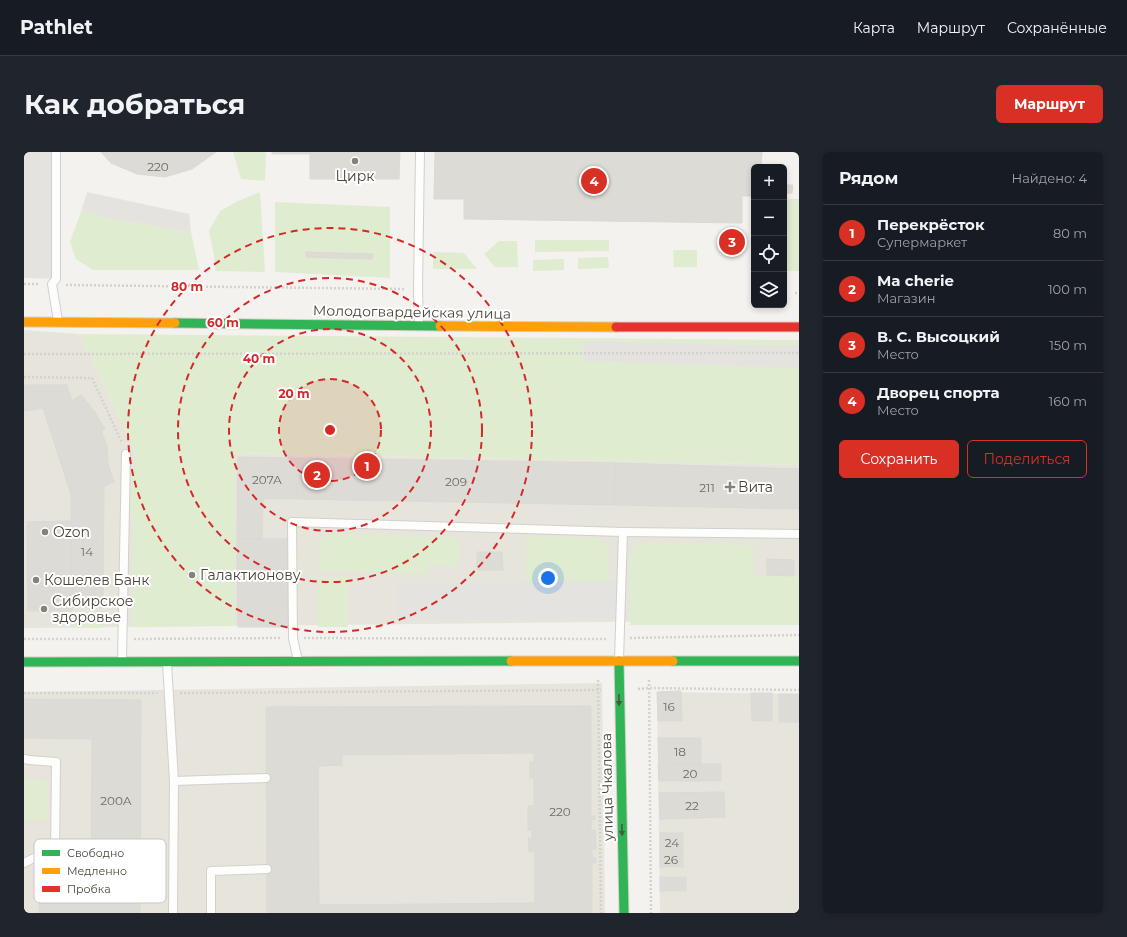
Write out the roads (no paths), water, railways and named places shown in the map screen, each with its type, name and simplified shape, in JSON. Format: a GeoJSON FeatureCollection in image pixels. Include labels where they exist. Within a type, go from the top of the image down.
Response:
{"type":"FeatureCollection","features":[{"type":"Feature","properties":{"kind":"street","name":"Молодогвардейская улица"},"geometry":{"type":"LineString","coordinates":[[24,322],[679,328],[799,327]]}},
{"type":"Feature","properties":{"kind":"street","name":"улица Чкалова"},"geometry":{"type":"LineString","coordinates":[[619,661],[624,913]]}},
{"type":"Feature","properties":{"kind":"street"},"geometry":{"type":"LineString","coordinates":[[24,662],[799,661]]}},
{"type":"Feature","properties":{"kind":"lane"},"geometry":{"type":"LineString","coordinates":[[56,152],[56,278],[52,284],[58,322]]}},
{"type":"Feature","properties":{"kind":"lane"},"geometry":{"type":"LineString","coordinates":[[419,326],[418,289],[420,152]]}},
{"type":"Feature","properties":{"kind":"lane"},"geometry":{"type":"LineString","coordinates":[[122,662],[126,454]]}},
{"type":"Feature","properties":{"kind":"lane"},"geometry":{"type":"LineString","coordinates":[[298,662],[293,638],[292,522],[623,532],[799,534]]}},
{"type":"Feature","properties":{"kind":"lane"},"geometry":{"type":"LineString","coordinates":[[619,661],[623,532]]}},
{"type":"Feature","properties":{"kind":"lane"},"geometry":{"type":"LineString","coordinates":[[167,662],[174,781],[173,913]]}},
{"type":"Feature","properties":{"kind":"lane"},"geometry":{"type":"LineString","coordinates":[[24,759],[56,762],[55,839]]}},
{"type":"Feature","properties":{"kind":"lane"},"geometry":{"type":"LineString","coordinates":[[174,781],[266,778]]}},
{"type":"Feature","properties":{"kind":"lane"},"geometry":{"type":"LineString","coordinates":[[24,863],[34,858]]}},
{"type":"Feature","properties":{"kind":"lane"},"geometry":{"type":"LineString","coordinates":[[210,913],[210,870],[267,869]]}},
{"type":"Feature","properties":{"kind":"place","name":"Цирк"},"geometry":{"type":"Point","coordinates":[355,161]}},
{"type":"Feature","properties":{"kind":"place","name":"Дворец спорта"},"geometry":{"type":"Point","coordinates":[594,181]}},
{"type":"Feature","properties":{"kind":"place","name":"В. С. Высоцкий"},"geometry":{"type":"Point","coordinates":[732,242]}},
{"type":"Feature","properties":{"kind":"place","name":"Перекрёсток"},"geometry":{"type":"Point","coordinates":[367,466]}},
{"type":"Feature","properties":{"kind":"place","name":"Ma cherie"},"geometry":{"type":"Point","coordinates":[317,475]}},
{"type":"Feature","properties":{"kind":"place","name":"Вита"},"geometry":{"type":"Point","coordinates":[730,487]}},
{"type":"Feature","properties":{"kind":"place","name":"Ozon"},"geometry":{"type":"Point","coordinates":[45,532]}},
{"type":"Feature","properties":{"kind":"place","name":"Галактионову"},"geometry":{"type":"Point","coordinates":[192,575]}},
{"type":"Feature","properties":{"kind":"place","name":"Кошелев Банк"},"geometry":{"type":"Point","coordinates":[36,580]}},
{"type":"Feature","properties":{"kind":"place","name":"Сибирское здоровье"},"geometry":{"type":"Point","coordinates":[44,609]}}]}
